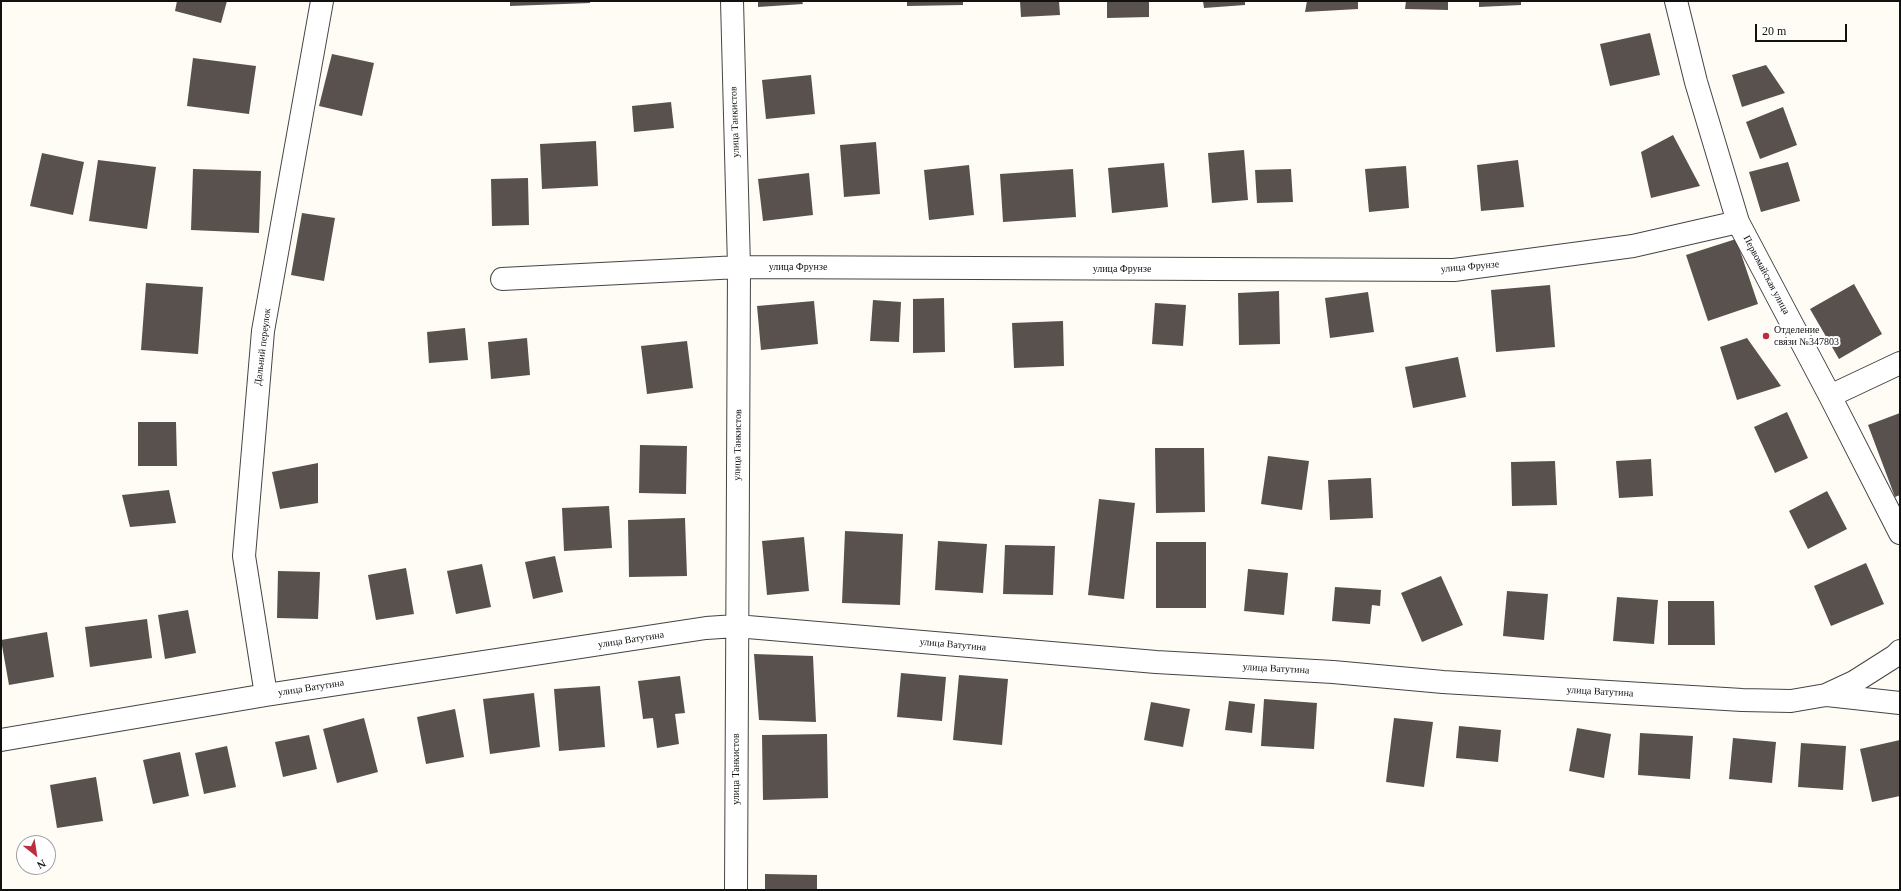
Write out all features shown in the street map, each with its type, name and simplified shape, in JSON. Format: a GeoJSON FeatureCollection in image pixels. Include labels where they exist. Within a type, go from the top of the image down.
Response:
{"type":"FeatureCollection","features":[{"type":"Feature","properties":{"kind":"street","name":"Дальний переулок"},"geometry":{"type":"LineString","coordinates":[[266,695],[244,556],[263,331],[322,1]]}},
{"type":"Feature","properties":{"kind":"street","name":"улица Танкистов"},"geometry":{"type":"LineString","coordinates":[[732,1],[739,267],[736,626],[736,890]]}},
{"type":"Feature","properties":{"kind":"street","name":"Первомайская улица"},"geometry":{"type":"LineString","coordinates":[[1676,1],[1696,82],[1738,222],[1830,396],[1900,533]]}},
{"type":"Feature","properties":{"kind":"street","name":"улица Фрунзе"},"geometry":{"type":"LineString","coordinates":[[502,279],[739,267],[1454,270],[1633,246],[1738,222]]}},
{"type":"Feature","properties":{"kind":"street"},"geometry":{"type":"LineString","coordinates":[[1830,396],[1900,363]]}},
{"type":"Feature","properties":{"kind":"street","name":"улица Ватутина"},"geometry":{"type":"LineString","coordinates":[[1,740],[266,695],[706,628],[736,626],[1148,662],[1332,672],[1443,682],[1742,700],[1791,701],[1826,695],[1854,682],[1895,656],[1900,651]]}},
{"type":"Feature","properties":{"kind":"street"},"geometry":{"type":"LineString","coordinates":[[1826,695],[1900,703]]}},
{"type":"Feature","properties":{"kind":"building"},"geometry":{"type":"Polygon","coordinates":[[[177,1],[227,1],[221,23],[175,11],[177,1]]]}},
{"type":"Feature","properties":{"kind":"building"},"geometry":{"type":"Polygon","coordinates":[[[510,1],[590,1],[590,3],[510,6],[510,1]]]}},
{"type":"Feature","properties":{"kind":"building"},"geometry":{"type":"Polygon","coordinates":[[[758,1],[802,1],[803,4],[758,7],[758,1]]]}},
{"type":"Feature","properties":{"kind":"building"},"geometry":{"type":"Polygon","coordinates":[[[907,1],[963,1],[963,5],[907,6],[907,1]]]}},
{"type":"Feature","properties":{"kind":"building"},"geometry":{"type":"Polygon","coordinates":[[[1020,1],[1059,1],[1060,15],[1021,17],[1020,1]]]}},
{"type":"Feature","properties":{"kind":"building"},"geometry":{"type":"Polygon","coordinates":[[[1107,1],[1149,1],[1149,17],[1107,18],[1107,1]]]}},
{"type":"Feature","properties":{"kind":"building"},"geometry":{"type":"Polygon","coordinates":[[[1203,1],[1245,1],[1245,5],[1204,8],[1203,1]]]}},
{"type":"Feature","properties":{"kind":"building"},"geometry":{"type":"Polygon","coordinates":[[[1307,1],[1358,1],[1358,9],[1305,12],[1307,1]]]}},
{"type":"Feature","properties":{"kind":"building"},"geometry":{"type":"Polygon","coordinates":[[[1406,1],[1448,1],[1448,10],[1405,9],[1406,1]]]}},
{"type":"Feature","properties":{"kind":"building"},"geometry":{"type":"Polygon","coordinates":[[[1479,1],[1521,1],[1521,5],[1479,7],[1479,1]]]}},
{"type":"Feature","properties":{"kind":"building"},"geometry":{"type":"Polygon","coordinates":[[[1650,33],[1660,75],[1610,86],[1600,44],[1650,33]]]}},
{"type":"Feature","properties":{"kind":"building"},"geometry":{"type":"Polygon","coordinates":[[[332,54],[374,63],[362,116],[319,106],[332,54]]]}},
{"type":"Feature","properties":{"kind":"building"},"geometry":{"type":"Polygon","coordinates":[[[193,58],[256,66],[249,114],[187,106],[193,58]]]}},
{"type":"Feature","properties":{"kind":"building"},"geometry":{"type":"Polygon","coordinates":[[[1766,65],[1785,93],[1742,107],[1732,75],[1766,65]]]}},
{"type":"Feature","properties":{"kind":"building"},"geometry":{"type":"Polygon","coordinates":[[[811,75],[815,114],[766,119],[762,80],[811,75]]]}},
{"type":"Feature","properties":{"kind":"building"},"geometry":{"type":"Polygon","coordinates":[[[671,102],[674,128],[634,132],[632,106],[671,102]]]}},
{"type":"Feature","properties":{"kind":"building"},"geometry":{"type":"Polygon","coordinates":[[[1783,107],[1797,145],[1760,159],[1746,122],[1783,107]]]}},
{"type":"Feature","properties":{"kind":"building"},"geometry":{"type":"Polygon","coordinates":[[[1673,135],[1700,186],[1651,198],[1641,152],[1673,135]]]}},
{"type":"Feature","properties":{"kind":"building"},"geometry":{"type":"Polygon","coordinates":[[[596,141],[598,186],[542,189],[540,144],[596,141]]]}},
{"type":"Feature","properties":{"kind":"building"},"geometry":{"type":"Polygon","coordinates":[[[876,142],[880,194],[844,197],[840,145],[876,142]]]}},
{"type":"Feature","properties":{"kind":"building"},"geometry":{"type":"Polygon","coordinates":[[[1244,150],[1248,200],[1212,203],[1208,153],[1244,150]]]}},
{"type":"Feature","properties":{"kind":"building"},"geometry":{"type":"Polygon","coordinates":[[[42,153],[84,162],[73,215],[30,206],[42,153]]]}},
{"type":"Feature","properties":{"kind":"building"},"geometry":{"type":"Polygon","coordinates":[[[98,160],[156,167],[147,229],[89,221],[98,160]]]}},
{"type":"Feature","properties":{"kind":"building"},"geometry":{"type":"Polygon","coordinates":[[[1518,160],[1524,207],[1481,211],[1477,165],[1518,160]]]}},
{"type":"Feature","properties":{"kind":"building"},"geometry":{"type":"Polygon","coordinates":[[[1788,162],[1800,201],[1761,212],[1749,172],[1788,162]]]}},
{"type":"Feature","properties":{"kind":"building"},"geometry":{"type":"Polygon","coordinates":[[[1164,163],[1168,207],[1112,213],[1108,168],[1164,163]]]}},
{"type":"Feature","properties":{"kind":"building"},"geometry":{"type":"Polygon","coordinates":[[[969,165],[974,215],[929,220],[924,170],[969,165]]]}},
{"type":"Feature","properties":{"kind":"building"},"geometry":{"type":"Polygon","coordinates":[[[1406,166],[1409,208],[1369,212],[1365,169],[1406,166]]]}},
{"type":"Feature","properties":{"kind":"building"},"geometry":{"type":"Polygon","coordinates":[[[193,169],[261,171],[259,233],[191,230],[193,169]]]}},
{"type":"Feature","properties":{"kind":"building"},"geometry":{"type":"Polygon","coordinates":[[[1073,169],[1076,217],[1003,222],[1000,174],[1073,169]]]}},
{"type":"Feature","properties":{"kind":"building"},"geometry":{"type":"Polygon","coordinates":[[[1291,169],[1293,202],[1257,203],[1255,170],[1291,169]]]}},
{"type":"Feature","properties":{"kind":"building"},"geometry":{"type":"Polygon","coordinates":[[[809,173],[813,215],[763,221],[758,179],[809,173]]]}},
{"type":"Feature","properties":{"kind":"building"},"geometry":{"type":"Polygon","coordinates":[[[528,178],[529,225],[492,226],[491,179],[528,178]]]}},
{"type":"Feature","properties":{"kind":"building"},"geometry":{"type":"Polygon","coordinates":[[[302,213],[335,218],[324,281],[291,275],[302,213]]]}},
{"type":"Feature","properties":{"kind":"building"},"geometry":{"type":"Polygon","coordinates":[[[1736,239],[1758,304],[1708,321],[1686,255],[1736,239]]]}},
{"type":"Feature","properties":{"kind":"building"},"geometry":{"type":"Polygon","coordinates":[[[146,283],[203,287],[198,354],[141,350],[146,283]]]}},
{"type":"Feature","properties":{"kind":"building"},"geometry":{"type":"Polygon","coordinates":[[[1854,284],[1882,334],[1839,359],[1810,309],[1854,284]]]}},
{"type":"Feature","properties":{"kind":"building"},"geometry":{"type":"Polygon","coordinates":[[[1550,285],[1555,347],[1496,352],[1491,290],[1550,285]]]}},
{"type":"Feature","properties":{"kind":"building"},"geometry":{"type":"Polygon","coordinates":[[[1279,291],[1280,344],[1239,345],[1238,293],[1279,291]]]}},
{"type":"Feature","properties":{"kind":"building"},"geometry":{"type":"Polygon","coordinates":[[[1368,292],[1374,332],[1330,338],[1325,298],[1368,292]]]}},
{"type":"Feature","properties":{"kind":"building"},"geometry":{"type":"Polygon","coordinates":[[[944,298],[945,352],[913,353],[913,299],[944,298]]]}},
{"type":"Feature","properties":{"kind":"building"},"geometry":{"type":"Polygon","coordinates":[[[873,300],[901,302],[899,342],[870,341],[873,300]]]}},
{"type":"Feature","properties":{"kind":"building"},"geometry":{"type":"Polygon","coordinates":[[[814,301],[818,344],[761,350],[757,306],[814,301]]]}},
{"type":"Feature","properties":{"kind":"building"},"geometry":{"type":"Polygon","coordinates":[[[1155,303],[1186,305],[1183,346],[1152,344],[1155,303]]]}},
{"type":"Feature","properties":{"kind":"building"},"geometry":{"type":"Polygon","coordinates":[[[1063,321],[1064,366],[1014,368],[1012,323],[1063,321]]]}},
{"type":"Feature","properties":{"kind":"building"},"geometry":{"type":"Polygon","coordinates":[[[465,328],[468,360],[429,363],[427,332],[465,328]]]}},
{"type":"Feature","properties":{"kind":"building"},"geometry":{"type":"Polygon","coordinates":[[[527,338],[530,375],[491,379],[488,342],[527,338]]]}},
{"type":"Feature","properties":{"kind":"building"},"geometry":{"type":"Polygon","coordinates":[[[1747,338],[1781,386],[1737,400],[1720,347],[1747,338]]]}},
{"type":"Feature","properties":{"kind":"building"},"geometry":{"type":"Polygon","coordinates":[[[687,341],[693,388],[647,394],[641,346],[687,341]]]}},
{"type":"Feature","properties":{"kind":"building"},"geometry":{"type":"Polygon","coordinates":[[[1458,357],[1466,397],[1413,408],[1405,367],[1458,357]]]}},
{"type":"Feature","properties":{"kind":"building"},"geometry":{"type":"Polygon","coordinates":[[[1787,412],[1808,458],[1775,473],[1754,427],[1787,412]]]}},
{"type":"Feature","properties":{"kind":"building"},"geometry":{"type":"Polygon","coordinates":[[[1900,413],[1900,495],[1895,497],[1868,425],[1900,413]]]}},
{"type":"Feature","properties":{"kind":"building"},"geometry":{"type":"Polygon","coordinates":[[[138,422],[176,422],[177,466],[138,466],[138,422]]]}},
{"type":"Feature","properties":{"kind":"building"},"geometry":{"type":"Polygon","coordinates":[[[640,445],[687,446],[686,494],[639,493],[640,445]]]}},
{"type":"Feature","properties":{"kind":"building"},"geometry":{"type":"Polygon","coordinates":[[[1155,448],[1204,448],[1205,512],[1156,513],[1155,448]]]}},
{"type":"Feature","properties":{"kind":"building"},"geometry":{"type":"Polygon","coordinates":[[[1268,456],[1309,461],[1302,510],[1261,504],[1268,456]]]}},
{"type":"Feature","properties":{"kind":"building"},"geometry":{"type":"Polygon","coordinates":[[[1651,459],[1653,496],[1619,498],[1616,461],[1651,459]]]}},
{"type":"Feature","properties":{"kind":"building"},"geometry":{"type":"Polygon","coordinates":[[[1555,461],[1557,505],[1512,506],[1511,462],[1555,461]]]}},
{"type":"Feature","properties":{"kind":"building"},"geometry":{"type":"Polygon","coordinates":[[[318,463],[318,503],[280,509],[272,472],[318,463]]]}},
{"type":"Feature","properties":{"kind":"building"},"geometry":{"type":"Polygon","coordinates":[[[1371,478],[1373,518],[1330,520],[1328,480],[1371,478]]]}},
{"type":"Feature","properties":{"kind":"building"},"geometry":{"type":"Polygon","coordinates":[[[169,490],[176,523],[130,527],[122,495],[169,490]]]}},
{"type":"Feature","properties":{"kind":"building"},"geometry":{"type":"Polygon","coordinates":[[[1827,491],[1847,529],[1808,549],[1789,511],[1827,491]]]}},
{"type":"Feature","properties":{"kind":"building"},"geometry":{"type":"Polygon","coordinates":[[[1099,499],[1135,503],[1124,599],[1088,595],[1099,499]]]}},
{"type":"Feature","properties":{"kind":"building"},"geometry":{"type":"Polygon","coordinates":[[[609,506],[612,548],[564,551],[562,508],[609,506]]]}},
{"type":"Feature","properties":{"kind":"building"},"geometry":{"type":"Polygon","coordinates":[[[685,518],[687,576],[629,577],[628,520],[685,518]]]}},
{"type":"Feature","properties":{"kind":"building"},"geometry":{"type":"Polygon","coordinates":[[[845,531],[903,534],[900,605],[842,603],[845,531]]]}},
{"type":"Feature","properties":{"kind":"building"},"geometry":{"type":"Polygon","coordinates":[[[804,537],[809,591],[767,595],[762,541],[804,537]]]}},
{"type":"Feature","properties":{"kind":"building"},"geometry":{"type":"Polygon","coordinates":[[[938,541],[987,544],[983,593],[935,590],[938,541]]]}},
{"type":"Feature","properties":{"kind":"building"},"geometry":{"type":"Polygon","coordinates":[[[1156,542],[1206,542],[1206,608],[1156,608],[1156,542]]]}},
{"type":"Feature","properties":{"kind":"building"},"geometry":{"type":"Polygon","coordinates":[[[1005,545],[1055,546],[1053,595],[1003,594],[1005,545]]]}},
{"type":"Feature","properties":{"kind":"building"},"geometry":{"type":"Polygon","coordinates":[[[555,556],[563,592],[533,599],[525,562],[555,556]]]}},
{"type":"Feature","properties":{"kind":"building"},"geometry":{"type":"Polygon","coordinates":[[[1866,563],[1884,604],[1831,626],[1814,586],[1866,563]]]}},
{"type":"Feature","properties":{"kind":"building"},"geometry":{"type":"Polygon","coordinates":[[[482,564],[491,607],[456,614],[447,571],[482,564]]]}},
{"type":"Feature","properties":{"kind":"building"},"geometry":{"type":"Polygon","coordinates":[[[406,568],[414,614],[376,620],[368,575],[406,568]]]}},
{"type":"Feature","properties":{"kind":"building"},"geometry":{"type":"Polygon","coordinates":[[[1248,569],[1288,573],[1284,615],[1244,611],[1248,569]]]}},
{"type":"Feature","properties":{"kind":"building"},"geometry":{"type":"Polygon","coordinates":[[[278,571],[320,572],[318,619],[277,618],[278,571]]]}},
{"type":"Feature","properties":{"kind":"building"},"geometry":{"type":"Polygon","coordinates":[[[1441,576],[1463,625],[1422,642],[1401,593],[1441,576]]]}},
{"type":"Feature","properties":{"kind":"building"},"geometry":{"type":"Polygon","coordinates":[[[1335,587],[1381,590],[1380,606],[1372,605],[1370,624],[1332,621],[1335,587]]]}},
{"type":"Feature","properties":{"kind":"building"},"geometry":{"type":"Polygon","coordinates":[[[1507,591],[1548,594],[1544,640],[1503,636],[1507,591]]]}},
{"type":"Feature","properties":{"kind":"building"},"geometry":{"type":"Polygon","coordinates":[[[1617,597],[1658,600],[1654,644],[1613,641],[1617,597]]]}},
{"type":"Feature","properties":{"kind":"building"},"geometry":{"type":"Polygon","coordinates":[[[1668,601],[1714,601],[1715,645],[1668,645],[1668,601]]]}},
{"type":"Feature","properties":{"kind":"building"},"geometry":{"type":"Polygon","coordinates":[[[188,610],[196,653],[165,659],[158,615],[188,610]]]}},
{"type":"Feature","properties":{"kind":"building"},"geometry":{"type":"Polygon","coordinates":[[[147,619],[152,658],[90,667],[85,627],[147,619]]]}},
{"type":"Feature","properties":{"kind":"building"},"geometry":{"type":"Polygon","coordinates":[[[47,632],[54,677],[9,685],[1,640],[47,632]]]}},
{"type":"Feature","properties":{"kind":"building"},"geometry":{"type":"Polygon","coordinates":[[[754,654],[813,656],[816,722],[759,720],[754,654]]]}},
{"type":"Feature","properties":{"kind":"building"},"geometry":{"type":"Polygon","coordinates":[[[901,673],[946,677],[942,721],[897,717],[901,673]]]}},
{"type":"Feature","properties":{"kind":"building"},"geometry":{"type":"Polygon","coordinates":[[[959,675],[1008,679],[1002,745],[953,740],[959,675]]]}},
{"type":"Feature","properties":{"kind":"building"},"geometry":{"type":"Polygon","coordinates":[[[680,676],[685,713],[675,714],[679,744],[657,748],[653,718],[643,719],[638,681],[680,676]]]}},
{"type":"Feature","properties":{"kind":"building"},"geometry":{"type":"Polygon","coordinates":[[[600,686],[605,747],[559,751],[554,689],[600,686]]]}},
{"type":"Feature","properties":{"kind":"building"},"geometry":{"type":"Polygon","coordinates":[[[534,693],[540,747],[490,754],[483,699],[534,693]]]}},
{"type":"Feature","properties":{"kind":"building"},"geometry":{"type":"Polygon","coordinates":[[[1264,699],[1317,703],[1314,749],[1261,746],[1264,699]]]}},
{"type":"Feature","properties":{"kind":"building"},"geometry":{"type":"Polygon","coordinates":[[[1229,701],[1255,704],[1252,733],[1225,730],[1229,701]]]}},
{"type":"Feature","properties":{"kind":"building"},"geometry":{"type":"Polygon","coordinates":[[[1151,702],[1190,709],[1183,747],[1144,740],[1151,702]]]}},
{"type":"Feature","properties":{"kind":"building"},"geometry":{"type":"Polygon","coordinates":[[[455,709],[464,757],[426,764],[417,717],[455,709]]]}},
{"type":"Feature","properties":{"kind":"building"},"geometry":{"type":"Polygon","coordinates":[[[364,718],[378,772],[337,783],[323,729],[364,718]]]}},
{"type":"Feature","properties":{"kind":"building"},"geometry":{"type":"Polygon","coordinates":[[[1394,718],[1433,722],[1424,787],[1386,782],[1394,718]]]}},
{"type":"Feature","properties":{"kind":"building"},"geometry":{"type":"Polygon","coordinates":[[[1459,726],[1501,730],[1498,762],[1456,758],[1459,726]]]}},
{"type":"Feature","properties":{"kind":"building"},"geometry":{"type":"Polygon","coordinates":[[[1577,728],[1611,734],[1604,778],[1569,771],[1577,728]]]}},
{"type":"Feature","properties":{"kind":"building"},"geometry":{"type":"Polygon","coordinates":[[[1640,733],[1693,736],[1690,779],[1638,775],[1640,733]]]}},
{"type":"Feature","properties":{"kind":"building"},"geometry":{"type":"Polygon","coordinates":[[[827,734],[828,798],[763,800],[762,735],[827,734]]]}},
{"type":"Feature","properties":{"kind":"building"},"geometry":{"type":"Polygon","coordinates":[[[309,735],[317,769],[283,777],[275,742],[309,735]]]}},
{"type":"Feature","properties":{"kind":"building"},"geometry":{"type":"Polygon","coordinates":[[[1733,738],[1776,742],[1772,783],[1729,779],[1733,738]]]}},
{"type":"Feature","properties":{"kind":"building"},"geometry":{"type":"Polygon","coordinates":[[[1900,740],[1900,796],[1872,802],[1860,749],[1900,740]]]}},
{"type":"Feature","properties":{"kind":"building"},"geometry":{"type":"Polygon","coordinates":[[[1801,743],[1846,746],[1843,790],[1798,787],[1801,743]]]}},
{"type":"Feature","properties":{"kind":"building"},"geometry":{"type":"Polygon","coordinates":[[[227,746],[236,787],[204,794],[195,753],[227,746]]]}},
{"type":"Feature","properties":{"kind":"building"},"geometry":{"type":"Polygon","coordinates":[[[180,752],[189,796],[153,804],[143,760],[180,752]]]}},
{"type":"Feature","properties":{"kind":"building"},"geometry":{"type":"Polygon","coordinates":[[[96,777],[103,821],[57,828],[50,785],[96,777]]]}},
{"type":"Feature","properties":{"kind":"building"},"geometry":{"type":"Polygon","coordinates":[[[765,874],[817,875],[817,890],[765,890],[765,874]]]}},
{"type":"Feature","properties":{"kind":"place","name":"Отделение связи №347803"},"geometry":{"type":"Point","coordinates":[1766,336]}}]}
